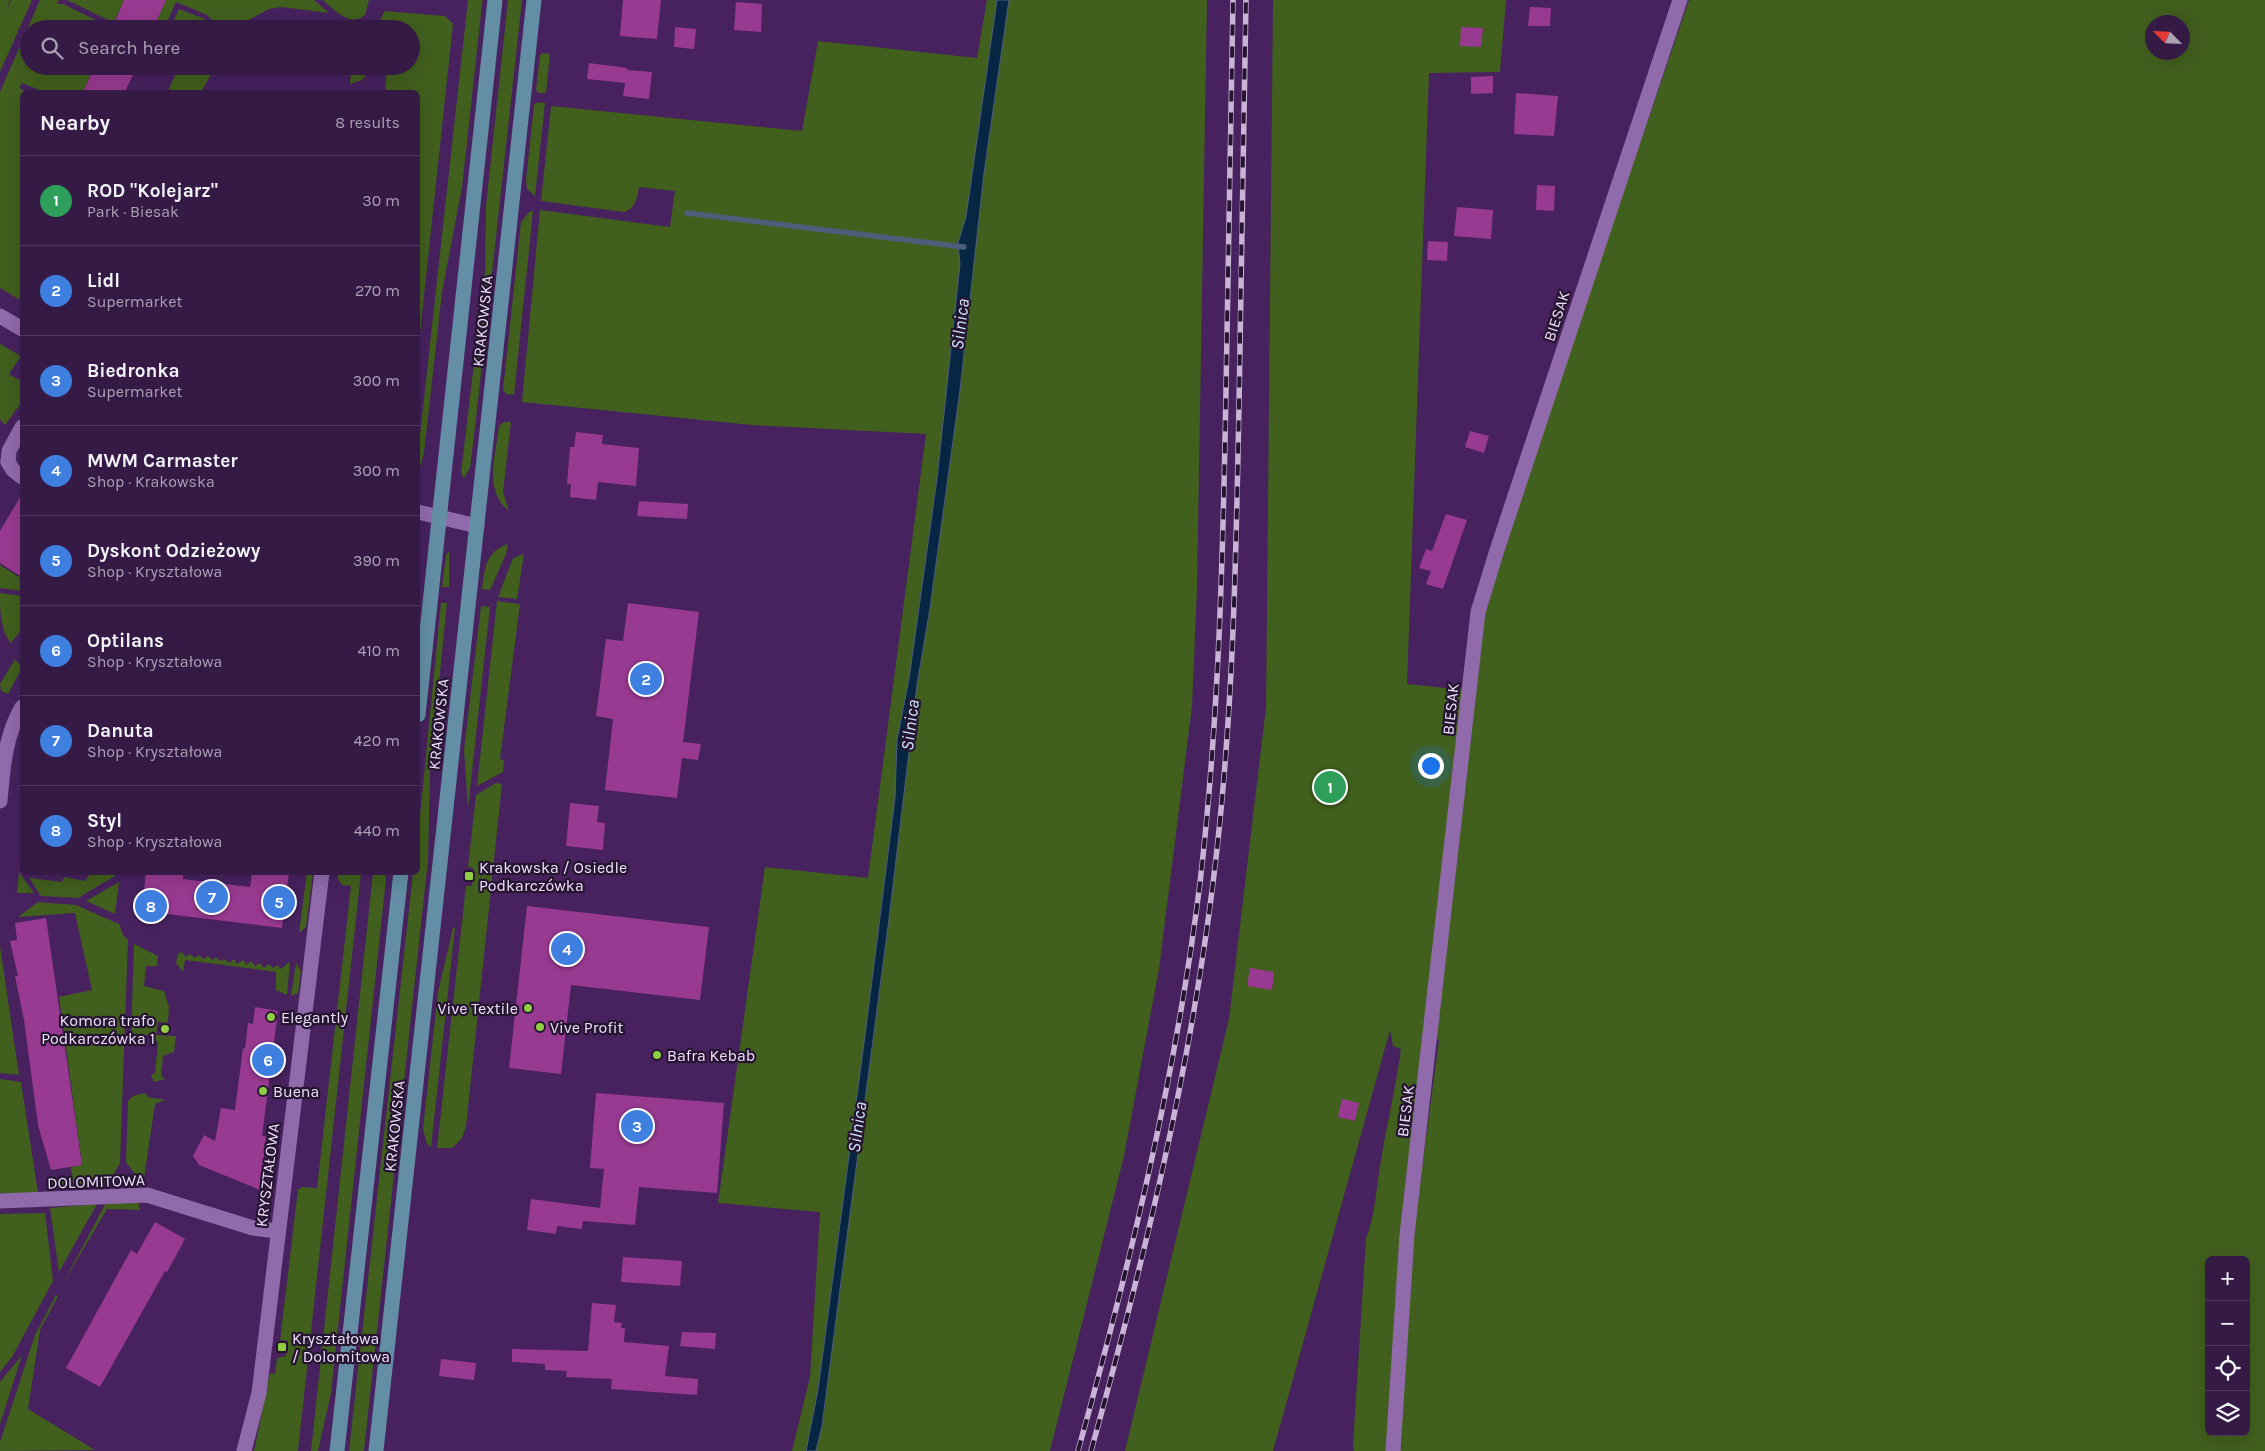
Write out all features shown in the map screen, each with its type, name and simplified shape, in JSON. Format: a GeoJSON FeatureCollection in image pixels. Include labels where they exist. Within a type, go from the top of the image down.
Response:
{"type":"FeatureCollection","features":[{"type":"Feature","properties":{"kind":"main road","name":"KRAKOWSKA"},"geometry":{"type":"LineString","coordinates":[[420,695],[495,0]]}},
{"type":"Feature","properties":{"kind":"main road","name":"KRAKOWSKA"},"geometry":{"type":"LineString","coordinates":[[376,1451],[534,0]]}},
{"type":"Feature","properties":{"kind":"main road","name":"KRAKOWSKA"},"geometry":{"type":"LineString","coordinates":[[337,1451],[401,875]]}},
{"type":"Feature","properties":{"kind":"street","name":"BIESAK"},"geometry":{"type":"LineString","coordinates":[[1393,1451],[1407,1235],[1478,612],[1680,0]]}},
{"type":"Feature","properties":{"kind":"street"},"geometry":{"type":"LineString","coordinates":[[0,316],[20,328]]}},
{"type":"Feature","properties":{"kind":"street"},"geometry":{"type":"LineString","coordinates":[[20,431],[4,464],[20,475]]}},
{"type":"Feature","properties":{"kind":"street"},"geometry":{"type":"LineString","coordinates":[[420,512],[477,526]]}},
{"type":"Feature","properties":{"kind":"street"},"geometry":{"type":"LineString","coordinates":[[0,801],[4,753],[14,721],[20,710]]}},
{"type":"Feature","properties":{"kind":"street","name":"KRYSZTAŁOWA"},"geometry":{"type":"LineString","coordinates":[[244,1451],[259,1393],[277,1231],[322,875]]}},
{"type":"Feature","properties":{"kind":"street","name":"DOLOMITOWA"},"geometry":{"type":"LineString","coordinates":[[0,1201],[147,1195],[253,1228],[277,1231]]}},
{"type":"Feature","properties":{"kind":"green space"},"geometry":{"type":"Polygon","coordinates":[[[0,0],[10,0],[5,14],[11,0],[32,0],[23,20],[20,20],[20,27],[0,72],[0,0]]]}},
{"type":"Feature","properties":{"kind":"green space"},"geometry":{"type":"Polygon","coordinates":[[[40,0],[59,0],[57,4],[63,4],[96,20],[31,20],[40,0]]]}},
{"type":"Feature","properties":{"kind":"green space"},"geometry":{"type":"Polygon","coordinates":[[[67,0],[124,0],[115,20],[108,20],[67,0]]]}},
{"type":"Feature","properties":{"kind":"green space"},"geometry":{"type":"Polygon","coordinates":[[[166,0],[314,0],[329,13],[281,7],[269,9],[248,20],[212,20],[207,15],[176,2],[168,20],[157,20],[166,0]]]}},
{"type":"Feature","properties":{"kind":"green space"},"geometry":{"type":"Polygon","coordinates":[[[323,0],[369,0],[365,15],[354,20],[342,16],[323,0]]]}},
{"type":"Feature","properties":{"kind":"green space"},"geometry":{"type":"Polygon","coordinates":[[[468,0],[483,0],[462,188],[442,292],[424,453],[420,467],[420,435],[468,0]]]}},
{"type":"Feature","properties":{"kind":"green space"},"geometry":{"type":"Polygon","coordinates":[[[508,0],[522,0],[476,419],[470,468],[464,478],[461,473],[485,270],[486,206],[508,0]]]}},
{"type":"Feature","properties":{"kind":"green space"},"geometry":{"type":"Polygon","coordinates":[[[987,0],[1207,0],[1197,588],[1192,706],[1159,969],[1124,1156],[1050,1451],[792,1451],[810,1377],[820,1212],[718,1203],[765,867],[868,878],[926,434],[752,425],[522,402],[540,210],[670,227],[675,191],[639,187],[637,199],[631,208],[624,212],[541,201],[551,106],[802,131],[818,41],[977,58],[987,0]]]}},
{"type":"Feature","properties":{"kind":"green space"},"geometry":{"type":"Polygon","coordinates":[[[1273,0],[1506,0],[1500,72],[1429,73],[1407,684],[1465,690],[1484,613],[1563,369],[1689,0],[2265,0],[2265,1451],[1400,1451],[1413,1236],[1439,1040],[1427,1030],[1387,1451],[1354,1451],[1366,1239],[1374,1210],[1401,1049],[1393,1046],[1390,1030],[1273,1451],[1125,1451],[1229,1019],[1266,707],[1273,0]]]}},
{"type":"Feature","properties":{"kind":"green space"},"geometry":{"type":"Polygon","coordinates":[[[179,9],[206,20],[174,20],[179,9]]]}},
{"type":"Feature","properties":{"kind":"green space"},"geometry":{"type":"Polygon","coordinates":[[[385,11],[445,16],[453,24],[420,333],[420,90],[385,90],[386,75],[420,75],[420,20],[380,20],[385,11]]]}},
{"type":"Feature","properties":{"kind":"green space"},"geometry":{"type":"Polygon","coordinates":[[[20,46],[20,75],[91,75],[84,90],[39,90],[22,83],[19,88],[23,90],[20,90],[20,300],[0,288],[0,92],[20,46]]]}},
{"type":"Feature","properties":{"kind":"green space"},"geometry":{"type":"Polygon","coordinates":[[[543,53],[550,54],[546,93],[538,93],[536,89],[540,55],[543,53]]]}},
{"type":"Feature","properties":{"kind":"green space"},"geometry":{"type":"Polygon","coordinates":[[[175,75],[211,75],[202,90],[168,90],[175,75]]]}},
{"type":"Feature","properties":{"kind":"green space"},"geometry":{"type":"Polygon","coordinates":[[[351,75],[366,75],[362,80],[350,84],[351,75]]]}},
{"type":"Feature","properties":{"kind":"green space"},"geometry":{"type":"Polygon","coordinates":[[[538,102],[545,103],[535,196],[527,189],[526,180],[534,105],[538,102]]]}},
{"type":"Feature","properties":{"kind":"green space"},"geometry":{"type":"Polygon","coordinates":[[[533,211],[514,395],[506,394],[503,390],[521,222],[529,212],[533,211]]]}},
{"type":"Feature","properties":{"kind":"green space"},"geometry":{"type":"Polygon","coordinates":[[[0,344],[20,355],[9,374],[19,380],[20,378],[20,405],[5,425],[0,419],[0,344]]]}},
{"type":"Feature","properties":{"kind":"green space"},"geometry":{"type":"Polygon","coordinates":[[[504,422],[511,422],[503,492],[509,511],[501,503],[496,493],[493,472],[499,426],[504,422]]]}},
{"type":"Feature","properties":{"kind":"green space"},"geometry":{"type":"Polygon","coordinates":[[[508,544],[506,554],[490,590],[482,589],[485,568],[491,556],[495,551],[508,544]]]}},
{"type":"Feature","properties":{"kind":"green space"},"geometry":{"type":"Polygon","coordinates":[[[449,551],[449,587],[442,587],[446,555],[449,551]]]}},
{"type":"Feature","properties":{"kind":"green space"},"geometry":{"type":"Polygon","coordinates":[[[524,554],[517,599],[498,597],[513,558],[524,554]]]}},
{"type":"Feature","properties":{"kind":"green space"},"geometry":{"type":"Polygon","coordinates":[[[0,565],[20,578],[20,591],[0,588],[0,565]]]}},
{"type":"Feature","properties":{"kind":"green space"},"geometry":{"type":"Polygon","coordinates":[[[0,593],[20,596],[20,632],[11,643],[3,626],[0,593]]]}},
{"type":"Feature","properties":{"kind":"green space"},"geometry":{"type":"Polygon","coordinates":[[[497,601],[520,604],[500,759],[504,760],[503,772],[477,786],[497,601]]]}},
{"type":"Feature","properties":{"kind":"green space"},"geometry":{"type":"Polygon","coordinates":[[[441,603],[447,603],[430,773],[428,860],[364,1451],[349,1451],[413,875],[420,875],[420,816],[441,603]]]}},
{"type":"Feature","properties":{"kind":"green space"},"geometry":{"type":"Polygon","coordinates":[[[481,606],[490,607],[468,808],[464,750],[481,606]]]}},
{"type":"Feature","properties":{"kind":"green space"},"geometry":{"type":"Polygon","coordinates":[[[15,659],[20,665],[20,672],[8,694],[1,691],[0,684],[15,659]]]}},
{"type":"Feature","properties":{"kind":"green space"},"geometry":{"type":"Polygon","coordinates":[[[496,783],[502,784],[466,1127],[462,1138],[452,1148],[437,1148],[466,886],[472,886],[473,868],[468,867],[476,795],[496,783]]]}},
{"type":"Feature","properties":{"kind":"green space"},"geometry":{"type":"Polygon","coordinates":[[[19,872],[34,893],[17,893],[19,872]]]}},
{"type":"Feature","properties":{"kind":"green space"},"geometry":{"type":"Polygon","coordinates":[[[90,875],[117,875],[78,898],[41,896],[29,878],[62,882],[64,877],[85,881],[90,875]]]}},
{"type":"Feature","properties":{"kind":"green space"},"geometry":{"type":"Polygon","coordinates":[[[307,875],[313,875],[306,927],[299,933],[307,875]]]}},
{"type":"Feature","properties":{"kind":"green space"},"geometry":{"type":"Polygon","coordinates":[[[338,875],[361,875],[298,1451],[254,1451],[270,1373],[275,1374],[277,1358],[286,1356],[288,1341],[280,1340],[298,1190],[302,1187],[317,1188],[351,886],[342,885],[338,875]]]}},
{"type":"Feature","properties":{"kind":"green space"},"geometry":{"type":"Polygon","coordinates":[[[373,875],[385,875],[331,1393],[318,1451],[311,1451],[373,875]]]}},
{"type":"Feature","properties":{"kind":"green space"},"geometry":{"type":"Polygon","coordinates":[[[119,882],[115,914],[86,901],[119,882]]]}},
{"type":"Feature","properties":{"kind":"green space"},"geometry":{"type":"Polygon","coordinates":[[[38,902],[76,905],[119,924],[123,935],[128,940],[120,1163],[109,1183],[48,1188],[47,1180],[72,1176],[71,1167],[82,1165],[59,997],[92,990],[75,913],[18,917],[38,902]]]}},
{"type":"Feature","properties":{"kind":"green space"},"geometry":{"type":"Polygon","coordinates":[[[453,928],[455,928],[431,1147],[427,1144],[423,1129],[438,992],[453,928]]]}},
{"type":"Feature","properties":{"kind":"green space"},"geometry":{"type":"Polygon","coordinates":[[[134,944],[158,956],[157,966],[146,966],[144,986],[164,991],[169,1007],[168,1023],[158,1022],[156,1035],[176,1036],[174,1052],[163,1056],[161,1076],[165,1079],[154,1082],[151,1075],[155,1073],[158,1042],[146,1034],[142,1045],[131,1036],[134,944]]]}},
{"type":"Feature","properties":{"kind":"green space"},"geometry":{"type":"Polygon","coordinates":[[[0,946],[19,1075],[0,1073],[0,946]]]}},
{"type":"Feature","properties":{"kind":"green space"},"geometry":{"type":"Polygon","coordinates":[[[182,952],[185,957],[190,954],[194,958],[199,955],[203,959],[208,956],[212,960],[216,957],[220,961],[224,959],[229,963],[234,959],[237,964],[243,960],[247,965],[251,961],[255,966],[260,963],[264,968],[269,964],[273,968],[277,965],[281,969],[290,961],[287,995],[276,990],[276,972],[185,960],[183,972],[176,963],[178,954],[182,952]]]}},
{"type":"Feature","properties":{"kind":"green space"},"geometry":{"type":"Polygon","coordinates":[[[296,963],[301,971],[298,993],[291,996],[296,963]]]}},
{"type":"Feature","properties":{"kind":"green space"},"geometry":{"type":"Polygon","coordinates":[[[0,1079],[21,1082],[38,1193],[0,1193],[0,1079]]]}},
{"type":"Feature","properties":{"kind":"green space"},"geometry":{"type":"Polygon","coordinates":[[[145,1093],[148,1097],[165,1100],[155,1104],[143,1185],[126,1162],[128,1101],[133,1096],[145,1093]]]}},
{"type":"Feature","properties":{"kind":"green space"},"geometry":{"type":"Polygon","coordinates":[[[138,1201],[140,1210],[107,1209],[61,1287],[106,1203],[138,1201]]]}},
{"type":"Feature","properties":{"kind":"green space"},"geometry":{"type":"Polygon","coordinates":[[[97,1204],[59,1272],[50,1208],[97,1204]]]}},
{"type":"Feature","properties":{"kind":"green space"},"geometry":{"type":"Polygon","coordinates":[[[45,1213],[53,1281],[12,1357],[0,1372],[0,1214],[45,1213]]]}},
{"type":"Feature","properties":{"kind":"green space"},"geometry":{"type":"Polygon","coordinates":[[[56,1295],[58,1296],[40,1330],[28,1409],[95,1450],[0,1451],[0,1442],[35,1335],[56,1295]]]}},
{"type":"Feature","properties":{"kind":"green space"},"geometry":{"type":"Polygon","coordinates":[[[22,1355],[0,1424],[0,1382],[22,1355]]]}},
{"type":"Feature","properties":{"kind":"water","name":"Silnica"},"geometry":{"type":"Polygon","coordinates":[[[997,0],[1009,0],[984,173],[960,390],[930,608],[917,685],[889,919],[822,1426],[816,1451],[806,1451],[818,1390],[866,1028],[895,798],[897,740],[909,679],[937,479],[960,264],[958,243],[966,217],[997,0]]]}},
{"type":"Feature","properties":{"kind":"building"},"geometry":{"type":"Polygon","coordinates":[[[124,0],[166,0],[157,20],[116,20],[124,0]]]}},
{"type":"Feature","properties":{"kind":"building"},"geometry":{"type":"Polygon","coordinates":[[[623,0],[661,0],[657,39],[620,36],[623,0]]]}},
{"type":"Feature","properties":{"kind":"building"},"geometry":{"type":"Polygon","coordinates":[[[736,2],[762,4],[761,32],[734,30],[736,2]]]}},
{"type":"Feature","properties":{"kind":"building"},"geometry":{"type":"Polygon","coordinates":[[[1530,7],[1551,8],[1550,26],[1528,26],[1530,7]]]}},
{"type":"Feature","properties":{"kind":"building"},"geometry":{"type":"Polygon","coordinates":[[[675,27],[696,29],[694,49],[674,47],[675,27]]]}},
{"type":"Feature","properties":{"kind":"building"},"geometry":{"type":"Polygon","coordinates":[[[1461,27],[1483,28],[1481,47],[1460,46],[1461,27]]]}},
{"type":"Feature","properties":{"kind":"building"},"geometry":{"type":"Polygon","coordinates":[[[589,63],[627,68],[626,77],[627,70],[652,72],[649,99],[623,96],[625,83],[587,79],[589,63]]]}},
{"type":"Feature","properties":{"kind":"building"},"geometry":{"type":"Polygon","coordinates":[[[91,75],[133,75],[126,90],[84,90],[91,75]]]}},
{"type":"Feature","properties":{"kind":"building"},"geometry":{"type":"Polygon","coordinates":[[[1493,76],[1493,93],[1471,94],[1471,77],[1493,76]]]}},
{"type":"Feature","properties":{"kind":"building"},"geometry":{"type":"Polygon","coordinates":[[[1516,93],[1558,96],[1554,136],[1514,134],[1516,93]]]}},
{"type":"Feature","properties":{"kind":"building"},"geometry":{"type":"Polygon","coordinates":[[[1537,185],[1555,186],[1554,211],[1536,210],[1537,185]]]}},
{"type":"Feature","properties":{"kind":"building"},"geometry":{"type":"Polygon","coordinates":[[[1457,207],[1493,210],[1491,239],[1454,236],[1457,207]]]}},
{"type":"Feature","properties":{"kind":"building"},"geometry":{"type":"Polygon","coordinates":[[[1428,241],[1448,242],[1447,261],[1427,260],[1428,241]]]}},
{"type":"Feature","properties":{"kind":"building"},"geometry":{"type":"Polygon","coordinates":[[[1470,431],[1489,436],[1484,453],[1465,447],[1470,431]]]}},
{"type":"Feature","properties":{"kind":"building"},"geometry":{"type":"Polygon","coordinates":[[[576,432],[603,435],[602,444],[639,448],[636,486],[598,482],[596,500],[570,497],[571,484],[567,484],[570,447],[574,447],[576,432]]]}},
{"type":"Feature","properties":{"kind":"building"},"geometry":{"type":"Polygon","coordinates":[[[20,497],[20,576],[0,563],[0,531],[20,497]]]}},
{"type":"Feature","properties":{"kind":"building"},"geometry":{"type":"Polygon","coordinates":[[[639,501],[688,504],[687,519],[637,516],[639,501]]]}},
{"type":"Feature","properties":{"kind":"building"},"geometry":{"type":"Polygon","coordinates":[[[1446,514],[1467,520],[1443,589],[1426,584],[1431,571],[1419,568],[1426,549],[1432,551],[1446,514]]]}},
{"type":"Feature","properties":{"kind":"building"},"geometry":{"type":"Polygon","coordinates":[[[628,603],[699,612],[683,742],[701,744],[698,760],[682,758],[677,798],[605,790],[613,719],[596,716],[606,639],[623,641],[628,603]]]}},
{"type":"Feature","properties":{"kind":"building"},"geometry":{"type":"Polygon","coordinates":[[[570,803],[599,806],[597,822],[605,823],[603,850],[566,846],[570,803]]]}},
{"type":"Feature","properties":{"kind":"building"},"geometry":{"type":"Polygon","coordinates":[[[146,875],[183,875],[183,879],[250,887],[252,875],[289,875],[282,928],[142,911],[146,875]]]}},
{"type":"Feature","properties":{"kind":"building"},"geometry":{"type":"Polygon","coordinates":[[[527,906],[709,927],[700,1000],[571,985],[561,1074],[509,1068],[527,906]]]}},
{"type":"Feature","properties":{"kind":"building"},"geometry":{"type":"Polygon","coordinates":[[[46,918],[82,1165],[51,1170],[38,1125],[24,1020],[15,976],[18,976],[10,941],[17,940],[15,923],[46,918]]]}},
{"type":"Feature","properties":{"kind":"building"},"geometry":{"type":"Polygon","coordinates":[[[1250,968],[1274,972],[1272,990],[1247,986],[1250,968]]]}},
{"type":"Feature","properties":{"kind":"building"},"geometry":{"type":"Polygon","coordinates":[[[255,1007],[278,1011],[262,1136],[266,1136],[260,1190],[199,1165],[193,1156],[204,1135],[215,1141],[221,1108],[235,1110],[243,1048],[245,1049],[248,1023],[253,1024],[255,1007]]]}},
{"type":"Feature","properties":{"kind":"building"},"geometry":{"type":"Polygon","coordinates":[[[596,1093],[724,1103],[717,1193],[639,1187],[635,1225],[583,1221],[582,1229],[557,1226],[556,1234],[527,1230],[531,1199],[600,1208],[604,1169],[590,1168],[596,1093]]]}},
{"type":"Feature","properties":{"kind":"building"},"geometry":{"type":"Polygon","coordinates":[[[1342,1099],[1359,1103],[1355,1121],[1338,1117],[1342,1099]]]}},
{"type":"Feature","properties":{"kind":"building"},"geometry":{"type":"Polygon","coordinates":[[[155,1222],[185,1239],[100,1387],[66,1368],[131,1250],[137,1254],[155,1222]]]}},
{"type":"Feature","properties":{"kind":"building"},"geometry":{"type":"Polygon","coordinates":[[[623,1257],[682,1261],[680,1286],[621,1282],[623,1257]]]}},
{"type":"Feature","properties":{"kind":"building"},"geometry":{"type":"Polygon","coordinates":[[[592,1303],[616,1305],[614,1322],[622,1323],[621,1328],[625,1328],[624,1342],[669,1346],[665,1376],[698,1379],[697,1395],[611,1389],[612,1379],[566,1377],[567,1371],[545,1370],[545,1364],[512,1362],[512,1349],[588,1351],[592,1303]]]}},
{"type":"Feature","properties":{"kind":"building"},"geometry":{"type":"Polygon","coordinates":[[[682,1332],[716,1333],[715,1349],[680,1346],[682,1332]]]}},
{"type":"Feature","properties":{"kind":"building"},"geometry":{"type":"Polygon","coordinates":[[[441,1359],[476,1363],[474,1380],[439,1376],[441,1359]]]}},
{"type":"Feature","properties":{"kind":"waterway"},"geometry":{"type":"LineString","coordinates":[[687,213],[964,247]]}},
{"type":"Feature","properties":{"kind":"railway"},"geometry":{"type":"LineString","coordinates":[[1078,1451],[1116,1310],[1150,1169],[1178,1027],[1200,883],[1212,760],[1219,637],[1225,452],[1233,0]]}},
{"type":"Feature","properties":{"kind":"railway"},"geometry":{"type":"LineString","coordinates":[[1091,1451],[1129,1310],[1178,1098],[1203,955],[1220,823],[1235,585],[1246,0]]}},
{"type":"Feature","properties":{"kind":"place","name":"Lidl"},"geometry":{"type":"Point","coordinates":[646,679]}},
{"type":"Feature","properties":{"kind":"place","name":"ROD \"Kolejarz\""},"geometry":{"type":"Point","coordinates":[1330,787]}},
{"type":"Feature","properties":{"kind":"place","name":"Krakowska / Osiedle Podkarczówka"},"geometry":{"type":"Point","coordinates":[469,876]}},
{"type":"Feature","properties":{"kind":"place","name":"Danuta"},"geometry":{"type":"Point","coordinates":[212,897]}},
{"type":"Feature","properties":{"kind":"place","name":"Dyskont Odzieżowy"},"geometry":{"type":"Point","coordinates":[279,902]}},
{"type":"Feature","properties":{"kind":"place","name":"Styl"},"geometry":{"type":"Point","coordinates":[151,906]}},
{"type":"Feature","properties":{"kind":"place","name":"MWM Carmaster"},"geometry":{"type":"Point","coordinates":[567,949]}},
{"type":"Feature","properties":{"kind":"place","name":"Vive Textile"},"geometry":{"type":"Point","coordinates":[528,1008]}},
{"type":"Feature","properties":{"kind":"place","name":"Elegantly"},"geometry":{"type":"Point","coordinates":[271,1017]}},
{"type":"Feature","properties":{"kind":"place","name":"Vive Profit"},"geometry":{"type":"Point","coordinates":[540,1027]}},
{"type":"Feature","properties":{"kind":"place","name":"Komora trafo Podkarczówka 1"},"geometry":{"type":"Point","coordinates":[165,1029]}},
{"type":"Feature","properties":{"kind":"place","name":"Bafra Kebab"},"geometry":{"type":"Point","coordinates":[657,1055]}},
{"type":"Feature","properties":{"kind":"place","name":"Optilans"},"geometry":{"type":"Point","coordinates":[268,1060]}},
{"type":"Feature","properties":{"kind":"place","name":"Buena"},"geometry":{"type":"Point","coordinates":[263,1091]}},
{"type":"Feature","properties":{"kind":"place","name":"Biedronka"},"geometry":{"type":"Point","coordinates":[637,1126]}},
{"type":"Feature","properties":{"kind":"place","name":"Kryształowa / Dolomitowa"},"geometry":{"type":"Point","coordinates":[282,1347]}}]}
